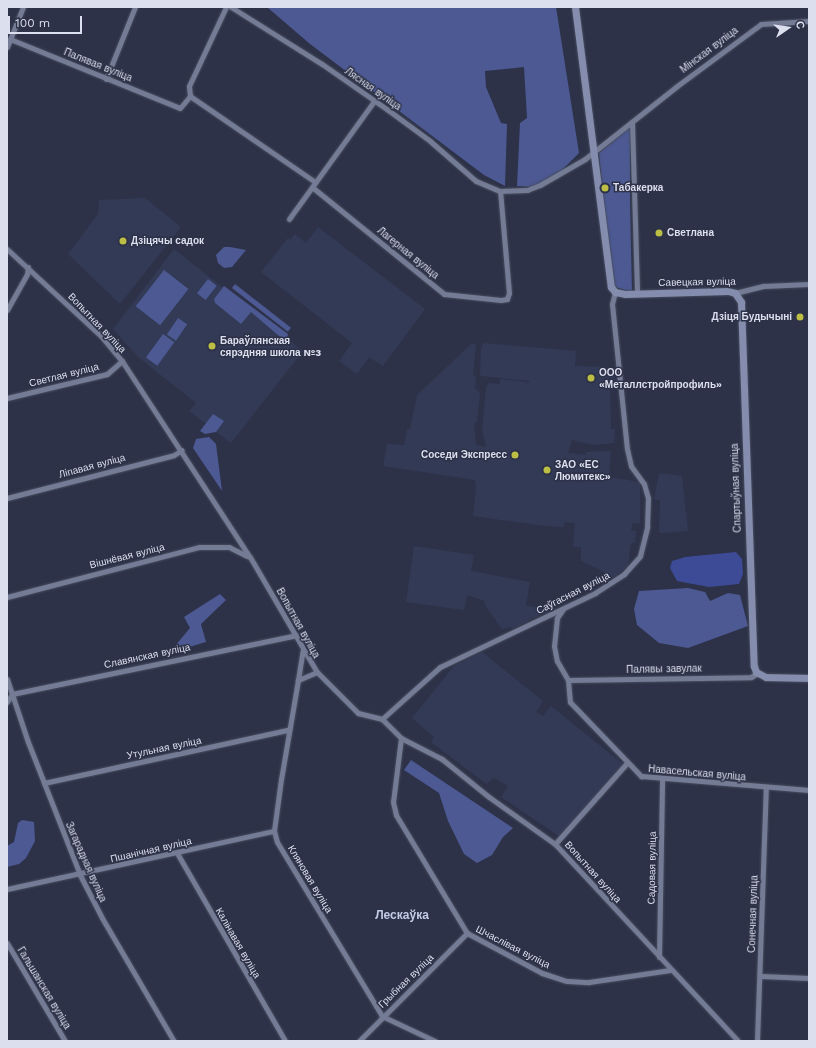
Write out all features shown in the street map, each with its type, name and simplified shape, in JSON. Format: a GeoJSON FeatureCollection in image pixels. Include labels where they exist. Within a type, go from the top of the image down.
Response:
{"type":"FeatureCollection","features":[{"type":"Feature","properties":{"kind":"main road"},"geometry":{"type":"LineString","coordinates":[[575,7],[613,289]]}},
{"type":"Feature","properties":{"kind":"main road","name":"Савецкая вуліца"},"geometry":{"type":"LineString","coordinates":[[613,289],[637,294],[728,291],[735,293]]}},
{"type":"Feature","properties":{"kind":"main road","name":"Спартыўная вуліца"},"geometry":{"type":"LineString","coordinates":[[735,293],[741,302],[753,660],[758,673]]}},
{"type":"Feature","properties":{"kind":"main road"},"geometry":{"type":"LineString","coordinates":[[758,673],[766,677],[809,678]]}},
{"type":"Feature","properties":{"kind":"street"},"geometry":{"type":"LineString","coordinates":[[7,47],[23,7]]}},
{"type":"Feature","properties":{"kind":"street"},"geometry":{"type":"LineString","coordinates":[[106,79],[135,7]]}},
{"type":"Feature","properties":{"kind":"street"},"geometry":{"type":"LineString","coordinates":[[226,7],[189,86],[190,96],[315,182]]}},
{"type":"Feature","properties":{"kind":"street","name":"Лясная вуліца"},"geometry":{"type":"LineString","coordinates":[[231,7],[322,64],[374,100],[430,141],[476,181],[500,191]]}},
{"type":"Feature","properties":{"kind":"street","name":"Мінская вуліца"},"geometry":{"type":"LineString","coordinates":[[500,191],[527,190],[540,185],[594,152],[759,25],[768,22],[809,20]]}},
{"type":"Feature","properties":{"kind":"street","name":"Палявая вуліца"},"geometry":{"type":"LineString","coordinates":[[10,39],[180,108],[190,96]]}},
{"type":"Feature","properties":{"kind":"street"},"geometry":{"type":"LineString","coordinates":[[289,219],[374,100]]}},
{"type":"Feature","properties":{"kind":"street"},"geometry":{"type":"LineString","coordinates":[[632,122],[637,294]]}},
{"type":"Feature","properties":{"kind":"street","name":"Лагерная вуліца"},"geometry":{"type":"LineString","coordinates":[[312,187],[444,294],[507,298],[500,191]]}},
{"type":"Feature","properties":{"kind":"street","name":"Вопытная вуліца"},"geometry":{"type":"LineString","coordinates":[[7,250],[28,267],[101,336],[122,361],[182,450],[250,557],[317,672],[358,712],[382,719],[401,738],[442,759],[489,797],[555,844],[670,970],[738,1041]]}},
{"type":"Feature","properties":{"kind":"street"},"geometry":{"type":"LineString","coordinates":[[7,310],[27,274],[28,267]]}},
{"type":"Feature","properties":{"kind":"street","name":"Савецкая вуліца"},"geometry":{"type":"LineString","coordinates":[[735,293],[764,286],[809,284]]}},
{"type":"Feature","properties":{"kind":"street","name":"Саўгасная вуліца"},"geometry":{"type":"LineString","coordinates":[[382,719],[440,667],[595,593],[624,574],[636,563],[645,541],[648,498],[644,484],[631,466],[627,449],[612,304],[613,289]]}},
{"type":"Feature","properties":{"kind":"street","name":"Светлая вуліца"},"geometry":{"type":"LineString","coordinates":[[7,398],[107,374],[122,361]]}},
{"type":"Feature","properties":{"kind":"street","name":"Ліпавая вуліца"},"geometry":{"type":"LineString","coordinates":[[7,498],[174,455],[182,450]]}},
{"type":"Feature","properties":{"kind":"street","name":"Вішнёвая вуліца"},"geometry":{"type":"LineString","coordinates":[[7,597],[199,547],[229,547],[250,557]]}},
{"type":"Feature","properties":{"kind":"street","name":"Навасельская вуліца"},"geometry":{"type":"LineString","coordinates":[[563,609],[558,618],[554,646],[557,661],[568,680],[570,702],[627,763],[644,778],[809,790]]}},
{"type":"Feature","properties":{"kind":"street","name":"Славянская вуліца"},"geometry":{"type":"LineString","coordinates":[[12,694],[296,635]]}},
{"type":"Feature","properties":{"kind":"street","name":"Кляновая вуліца"},"geometry":{"type":"LineString","coordinates":[[303,650],[288,730],[274,831],[277,842],[382,1016]]}},
{"type":"Feature","properties":{"kind":"street"},"geometry":{"type":"LineString","coordinates":[[298,680],[317,672]]}},
{"type":"Feature","properties":{"kind":"street","name":"Палявы завулак"},"geometry":{"type":"LineString","coordinates":[[568,680],[751,677],[758,673]]}},
{"type":"Feature","properties":{"kind":"street","name":"Загарадная вуліца"},"geometry":{"type":"LineString","coordinates":[[7,679],[44,783],[80,875],[102,918],[174,1041]]}},
{"type":"Feature","properties":{"kind":"street"},"geometry":{"type":"LineString","coordinates":[[7,702],[12,694]]}},
{"type":"Feature","properties":{"kind":"street","name":"Утульная вуліца"},"geometry":{"type":"LineString","coordinates":[[44,783],[288,730]]}},
{"type":"Feature","properties":{"kind":"street","name":"Шчаслівая вуліца"},"geometry":{"type":"LineString","coordinates":[[401,738],[393,802],[396,815],[467,933],[542,973],[567,981],[589,982],[670,970]]}},
{"type":"Feature","properties":{"kind":"street"},"geometry":{"type":"LineString","coordinates":[[555,844],[627,763]]}},
{"type":"Feature","properties":{"kind":"street","name":"Садовая вуліца"},"geometry":{"type":"LineString","coordinates":[[659,958],[662,780]]}},
{"type":"Feature","properties":{"kind":"street","name":"Сонечная вуліца"},"geometry":{"type":"LineString","coordinates":[[758,1041],[766,788]]}},
{"type":"Feature","properties":{"kind":"street","name":"Пшанічная вуліца"},"geometry":{"type":"LineString","coordinates":[[7,889],[80,875],[274,831]]}},
{"type":"Feature","properties":{"kind":"street","name":"Калінавая вуліца"},"geometry":{"type":"LineString","coordinates":[[177,853],[285,1041]]}},
{"type":"Feature","properties":{"kind":"street","name":"Грыбная вуліца"},"geometry":{"type":"LineString","coordinates":[[359,1041],[382,1016],[467,933]]}},
{"type":"Feature","properties":{"kind":"street","name":"Гальшанская вуліца"},"geometry":{"type":"LineString","coordinates":[[7,943],[65,1041]]}},
{"type":"Feature","properties":{"kind":"street"},"geometry":{"type":"LineString","coordinates":[[761,976],[809,978]]}},
{"type":"Feature","properties":{"kind":"street"},"geometry":{"type":"LineString","coordinates":[[382,1016],[435,1041]]}},
{"type":"Feature","properties":{"kind":"shaded area"},"geometry":{"type":"Polygon","coordinates":[[[267,7],[556,7],[579,153],[560,172],[533,187],[517,186],[520,123],[527,118],[524,67],[485,71],[486,87],[501,123],[507,124],[505,186],[484,175],[310,44],[267,7]]]}},
{"type":"Feature","properties":{"kind":"shaded area"},"geometry":{"type":"Polygon","coordinates":[[[630,127],[632,292],[615,287],[611,279],[599,153],[630,127]]]}},
{"type":"Feature","properties":{"kind":"shaded area","name":"Дзіцячы садок"},"geometry":{"type":"Polygon","coordinates":[[[145,198],[181,227],[120,304],[68,254],[98,214],[99,200],[145,198]]]}},
{"type":"Feature","properties":{"kind":"shaded area"},"geometry":{"type":"Polygon","coordinates":[[[318,227],[425,309],[383,366],[369,357],[357,374],[339,361],[352,343],[261,272],[288,238],[290,240],[295,234],[306,243],[318,227]]]}},
{"type":"Feature","properties":{"kind":"shaded area"},"geometry":{"type":"Polygon","coordinates":[[[224,247],[246,250],[232,267],[224,268],[218,263],[216,255],[224,247]]]}},
{"type":"Feature","properties":{"kind":"shaded area","name":"Бараўлянская сярэдняя школа №3"},"geometry":{"type":"Polygon","coordinates":[[[174,249],[303,351],[231,443],[189,411],[196,403],[138,357],[113,329],[174,249]]]}},
{"type":"Feature","properties":{"kind":"shaded area"},"geometry":{"type":"Polygon","coordinates":[[[164,270],[188,289],[160,325],[136,306],[164,270]]]}},
{"type":"Feature","properties":{"kind":"shaded area"},"geometry":{"type":"Polygon","coordinates":[[[208,279],[217,286],[206,300],[197,293],[208,279]]]}},
{"type":"Feature","properties":{"kind":"shaded area"},"geometry":{"type":"Polygon","coordinates":[[[235,284],[291,328],[288,332],[232,288],[235,284]]]}},
{"type":"Feature","properties":{"kind":"shaded area"},"geometry":{"type":"Polygon","coordinates":[[[224,286],[288,334],[286,342],[251,312],[241,324],[215,303],[214,299],[224,286]]]}},
{"type":"Feature","properties":{"kind":"shaded area"},"geometry":{"type":"Polygon","coordinates":[[[178,318],[187,324],[176,341],[167,335],[178,318]]]}},
{"type":"Feature","properties":{"kind":"shaded area"},"geometry":{"type":"Polygon","coordinates":[[[163,334],[174,342],[157,366],[146,357],[163,334]]]}},
{"type":"Feature","properties":{"kind":"shaded area"},"geometry":{"type":"Polygon","coordinates":[[[484,343],[576,351],[575,366],[609,367],[614,373],[616,387],[610,387],[611,429],[615,429],[614,443],[594,445],[572,440],[568,453],[586,455],[586,452],[611,451],[609,477],[640,482],[640,524],[633,523],[631,531],[636,531],[635,543],[631,543],[628,566],[612,578],[608,579],[603,571],[581,561],[581,547],[573,547],[575,523],[564,522],[564,527],[545,526],[473,516],[476,488],[475,480],[383,466],[387,444],[404,445],[407,429],[410,429],[417,395],[471,344],[476,344],[473,375],[476,376],[475,388],[480,393],[477,421],[474,424],[476,445],[486,447],[482,430],[486,388],[489,383],[500,384],[500,379],[527,382],[527,384],[530,381],[480,376],[481,348],[484,343]]]}},
{"type":"Feature","properties":{"kind":"shaded area"},"geometry":{"type":"Polygon","coordinates":[[[213,414],[224,421],[216,432],[205,434],[200,431],[213,414]]]}},
{"type":"Feature","properties":{"kind":"shaded area"},"geometry":{"type":"Polygon","coordinates":[[[209,437],[216,444],[222,491],[193,448],[196,439],[209,437]]]}},
{"type":"Feature","properties":{"kind":"shaded area"},"geometry":{"type":"Polygon","coordinates":[[[659,473],[682,476],[688,531],[659,533],[660,501],[654,499],[659,473]]]}},
{"type":"Feature","properties":{"kind":"shaded area"},"geometry":{"type":"Polygon","coordinates":[[[414,546],[474,555],[471,571],[530,582],[526,606],[545,608],[546,612],[512,629],[511,627],[502,629],[484,604],[485,601],[467,595],[464,610],[406,602],[414,546]]]}},
{"type":"Feature","properties":{"kind":"shaded area"},"geometry":{"type":"Polygon","coordinates":[[[736,552],[742,559],[743,574],[739,584],[709,587],[677,581],[670,568],[672,561],[685,557],[736,552]]]}},
{"type":"Feature","properties":{"kind":"shaded area"},"geometry":{"type":"Polygon","coordinates":[[[688,588],[705,592],[710,601],[728,593],[740,595],[748,626],[688,648],[659,643],[637,625],[634,609],[639,591],[688,588]]]}},
{"type":"Feature","properties":{"kind":"shaded area"},"geometry":{"type":"Polygon","coordinates":[[[220,594],[226,600],[201,624],[206,642],[169,653],[190,628],[184,617],[220,594]]]}},
{"type":"Feature","properties":{"kind":"shaded area"},"geometry":{"type":"Polygon","coordinates":[[[482,652],[543,701],[536,712],[543,716],[551,706],[623,764],[559,836],[501,797],[508,786],[494,778],[486,784],[431,742],[434,737],[412,718],[454,666],[482,652]]]}},
{"type":"Feature","properties":{"kind":"shaded area"},"geometry":{"type":"Polygon","coordinates":[[[411,760],[513,828],[503,837],[492,855],[477,863],[464,854],[448,821],[439,793],[404,770],[411,760]]]}},
{"type":"Feature","properties":{"kind":"shaded area"},"geometry":{"type":"Polygon","coordinates":[[[22,820],[34,822],[35,841],[26,858],[19,864],[7,867],[7,846],[14,842],[18,823],[22,820]]]}},
{"type":"Feature","properties":{"kind":"place","name":"Табакерка"},"geometry":{"type":"Point","coordinates":[605,188]}},
{"type":"Feature","properties":{"kind":"place","name":"Светлана"},"geometry":{"type":"Point","coordinates":[659,233]}},
{"type":"Feature","properties":{"kind":"place","name":"Дзіцячы садок"},"geometry":{"type":"Point","coordinates":[123,241]}},
{"type":"Feature","properties":{"kind":"place","name":"Дзіця Будычыні"},"geometry":{"type":"Point","coordinates":[800,317]}},
{"type":"Feature","properties":{"kind":"place","name":"Бараўлянская сярэдняя школа №3"},"geometry":{"type":"Point","coordinates":[212,346]}},
{"type":"Feature","properties":{"kind":"place","name":"ООО «Металлстройпрофиль»"},"geometry":{"type":"Point","coordinates":[591,378]}},
{"type":"Feature","properties":{"kind":"place","name":"Соседи Экспресс"},"geometry":{"type":"Point","coordinates":[515,455]}},
{"type":"Feature","properties":{"kind":"place","name":"ЗАО «ЕС Люмитекс»"},"geometry":{"type":"Point","coordinates":[547,470]}},
{"type":"Feature","properties":{"kind":"district","name":"Лескаўка"},"geometry":{"type":"Point","coordinates":[402,916]}}]}
